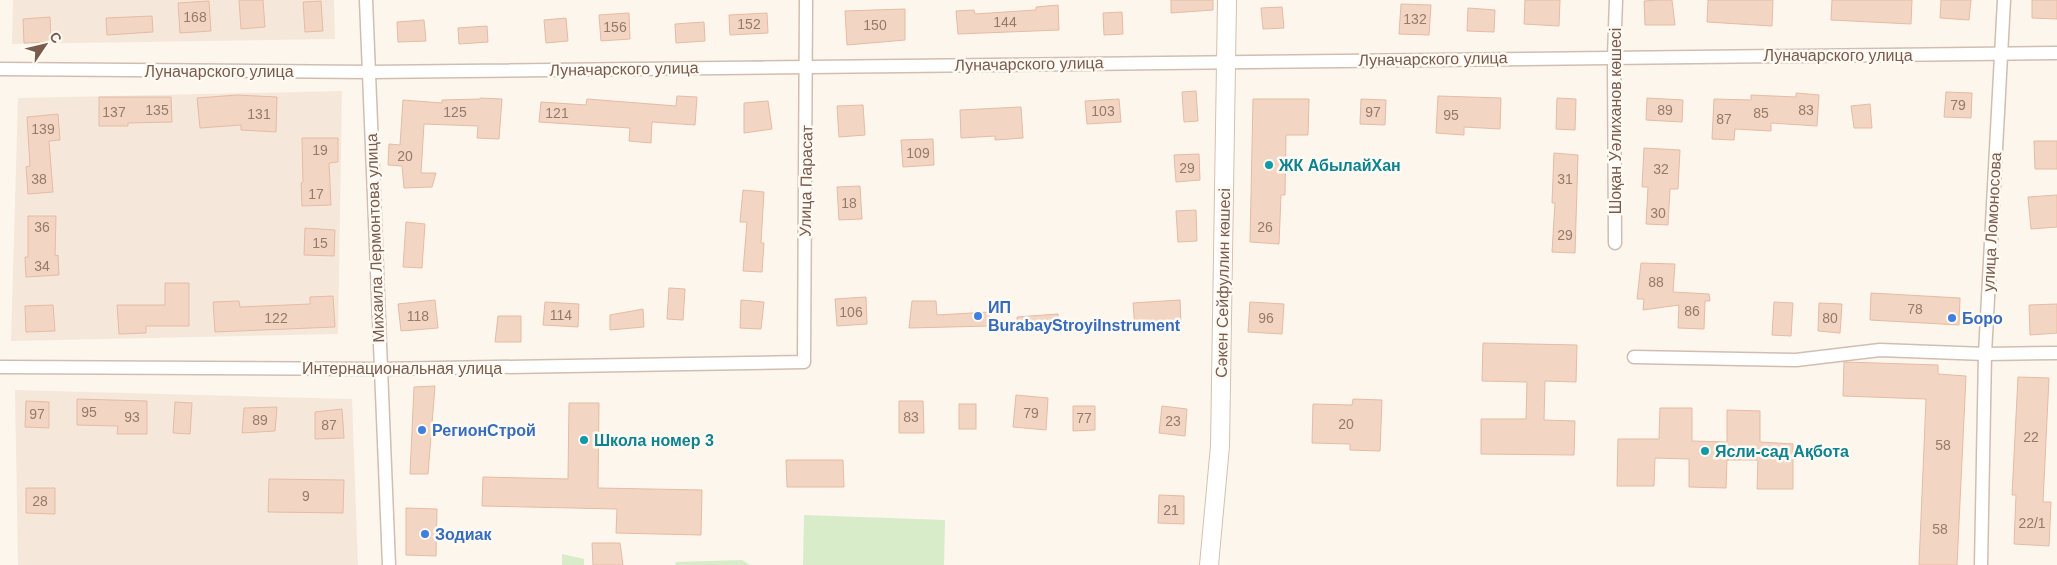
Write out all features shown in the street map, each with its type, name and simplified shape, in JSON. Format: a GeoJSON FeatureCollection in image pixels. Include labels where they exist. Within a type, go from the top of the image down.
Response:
{"type":"FeatureCollection","features":[{"type":"Feature","properties":{"kind":"street","name":"Михаила Лермонтова улица"},"geometry":{"type":"LineString","coordinates":[[366,0],[389,565]]}},
{"type":"Feature","properties":{"kind":"street","name":"Улица Парасат"},"geometry":{"type":"LineString","coordinates":[[804,362],[806,0]]}},
{"type":"Feature","properties":{"kind":"street","name":"Сәкен Сейфуллин көшесі"},"geometry":{"type":"LineString","coordinates":[[1209,565],[1220,446],[1227,0]]}},
{"type":"Feature","properties":{"kind":"street","name":"Шоқан Уәлиханов көшесі"},"geometry":{"type":"LineString","coordinates":[[1615,243],[1614,56],[1616,0]]}},
{"type":"Feature","properties":{"kind":"street","name":"улица Ломоносова"},"geometry":{"type":"LineString","coordinates":[[1980,565],[1985,354],[2004,0]]}},
{"type":"Feature","properties":{"kind":"street","name":"Луначарского улица"},"geometry":{"type":"LineString","coordinates":[[0,69],[369,72],[1614,56],[2057,53]]}},
{"type":"Feature","properties":{"kind":"street"},"geometry":{"type":"LineString","coordinates":[[1634,357],[1796,360],[1880,350],[1985,354],[2057,353]]}},
{"type":"Feature","properties":{"kind":"street","name":"Интернациональная улица"},"geometry":{"type":"LineString","coordinates":[[0,367],[380,369],[804,362]]}},
{"type":"Feature","properties":{"kind":"shaded area"},"geometry":{"type":"Polygon","coordinates":[[[13,0],[334,0],[335,39],[12,44],[13,0]]]}},
{"type":"Feature","properties":{"kind":"shaded area"},"geometry":{"type":"Polygon","coordinates":[[[342,91],[338,334],[11,341],[18,98],[342,91]]]}},
{"type":"Feature","properties":{"kind":"shaded area"},"geometry":{"type":"Polygon","coordinates":[[[15,390],[352,399],[358,565],[18,565],[15,390]]]}},
{"type":"Feature","properties":{"kind":"green space"},"geometry":{"type":"Polygon","coordinates":[[[804,515],[945,520],[944,565],[803,565],[804,515]]]}},
{"type":"Feature","properties":{"kind":"green space"},"geometry":{"type":"Polygon","coordinates":[[[562,554],[584,559],[584,565],[562,565],[562,554]]]}},
{"type":"Feature","properties":{"kind":"green space"},"geometry":{"type":"Polygon","coordinates":[[[742,560],[750,565],[675,565],[676,562],[742,560]]]}},
{"type":"Feature","properties":{"kind":"building"},"geometry":{"type":"Polygon","coordinates":[[[239,0],[263,0],[265,27],[241,29],[239,0]]]}},
{"type":"Feature","properties":{"kind":"building"},"geometry":{"type":"Polygon","coordinates":[[[1171,0],[1213,0],[1213,10],[1171,13],[1171,0]]]}},
{"type":"Feature","properties":{"kind":"building"},"geometry":{"type":"Polygon","coordinates":[[[1525,0],[1560,0],[1559,26],[1524,24],[1525,0]]]}},
{"type":"Feature","properties":{"kind":"building"},"geometry":{"type":"Polygon","coordinates":[[[1672,0],[1675,25],[1645,25],[1644,1],[1672,0]]]}},
{"type":"Feature","properties":{"kind":"building"},"geometry":{"type":"Polygon","coordinates":[[[1708,0],[1773,0],[1772,26],[1707,22],[1708,0]]]}},
{"type":"Feature","properties":{"kind":"building"},"geometry":{"type":"Polygon","coordinates":[[[1832,0],[1912,0],[1911,24],[1831,20],[1832,0]]]}},
{"type":"Feature","properties":{"kind":"building"},"geometry":{"type":"Polygon","coordinates":[[[1941,0],[1971,0],[1969,20],[1940,18],[1941,0]]]}},
{"type":"Feature","properties":{"kind":"building"},"geometry":{"type":"Polygon","coordinates":[[[2032,0],[2057,0],[2057,19],[2032,18],[2032,0]]]}},
{"type":"Feature","properties":{"kind":"building"},"geometry":{"type":"Polygon","coordinates":[[[209,1],[211,31],[180,33],[178,3],[209,1]]]}},
{"type":"Feature","properties":{"kind":"building"},"geometry":{"type":"Polygon","coordinates":[[[321,1],[323,31],[305,32],[303,2],[321,1]]]}},
{"type":"Feature","properties":{"kind":"building"},"geometry":{"type":"Polygon","coordinates":[[[1401,4],[1431,5],[1429,35],[1399,34],[1401,4]]]}},
{"type":"Feature","properties":{"kind":"building"},"geometry":{"type":"Polygon","coordinates":[[[1058,5],[1059,30],[958,34],[956,11],[974,10],[975,14],[1036,10],[1036,7],[1058,5]]]}},
{"type":"Feature","properties":{"kind":"building"},"geometry":{"type":"Polygon","coordinates":[[[1282,7],[1284,28],[1263,29],[1261,8],[1282,7]]]}},
{"type":"Feature","properties":{"kind":"building"},"geometry":{"type":"Polygon","coordinates":[[[1468,8],[1495,10],[1494,32],[1467,31],[1468,8]]]}},
{"type":"Feature","properties":{"kind":"building"},"geometry":{"type":"Polygon","coordinates":[[[905,9],[905,40],[847,45],[845,11],[905,9]]]}},
{"type":"Feature","properties":{"kind":"building"},"geometry":{"type":"Polygon","coordinates":[[[1122,12],[1123,34],[1104,35],[1103,13],[1122,12]]]}},
{"type":"Feature","properties":{"kind":"building"},"geometry":{"type":"Polygon","coordinates":[[[629,13],[630,39],[601,41],[599,15],[629,13]]]}},
{"type":"Feature","properties":{"kind":"building"},"geometry":{"type":"Polygon","coordinates":[[[767,13],[768,33],[730,35],[729,15],[767,13]]]}},
{"type":"Feature","properties":{"kind":"building"},"geometry":{"type":"Polygon","coordinates":[[[152,16],[153,32],[107,35],[106,18],[152,16]]]}},
{"type":"Feature","properties":{"kind":"building"},"geometry":{"type":"Polygon","coordinates":[[[50,17],[51,42],[24,43],[23,19],[50,17]]]}},
{"type":"Feature","properties":{"kind":"building"},"geometry":{"type":"Polygon","coordinates":[[[566,18],[568,41],[546,43],[544,20],[566,18]]]}},
{"type":"Feature","properties":{"kind":"building"},"geometry":{"type":"Polygon","coordinates":[[[424,20],[426,41],[398,42],[397,22],[424,20]]]}},
{"type":"Feature","properties":{"kind":"building"},"geometry":{"type":"Polygon","coordinates":[[[704,22],[705,41],[676,43],[675,24],[704,22]]]}},
{"type":"Feature","properties":{"kind":"building"},"geometry":{"type":"Polygon","coordinates":[[[487,26],[488,42],[459,44],[458,28],[487,26]]]}},
{"type":"Feature","properties":{"kind":"building"},"geometry":{"type":"Polygon","coordinates":[[[1196,91],[1198,121],[1184,122],[1182,92],[1196,91]]]}},
{"type":"Feature","properties":{"kind":"building"},"geometry":{"type":"Polygon","coordinates":[[[1946,92],[1972,93],[1971,118],[1944,117],[1946,92]]]}},
{"type":"Feature","properties":{"kind":"building"},"geometry":{"type":"Polygon","coordinates":[[[1796,93],[1819,95],[1817,126],[1771,123],[1771,131],[1735,129],[1734,140],[1712,139],[1714,99],[1751,100],[1751,95],[1796,97],[1796,93]]]}},
{"type":"Feature","properties":{"kind":"building"},"geometry":{"type":"Polygon","coordinates":[[[237,95],[277,97],[276,132],[241,130],[241,125],[200,128],[197,98],[237,95]]]}},
{"type":"Feature","properties":{"kind":"building"},"geometry":{"type":"Polygon","coordinates":[[[677,96],[697,97],[695,125],[652,122],[651,143],[629,141],[630,128],[539,122],[541,102],[586,105],[587,99],[676,106],[677,96]]]}},
{"type":"Feature","properties":{"kind":"building"},"geometry":{"type":"Polygon","coordinates":[[[1438,96],[1501,98],[1500,129],[1464,127],[1464,135],[1436,133],[1438,96]]]}},
{"type":"Feature","properties":{"kind":"building"},"geometry":{"type":"Polygon","coordinates":[[[99,97],[171,97],[172,122],[128,123],[128,126],[99,126],[99,97]]]}},
{"type":"Feature","properties":{"kind":"building"},"geometry":{"type":"Polygon","coordinates":[[[1557,98],[1576,99],[1575,130],[1556,129],[1557,98]]]}},
{"type":"Feature","properties":{"kind":"building"},"geometry":{"type":"Polygon","coordinates":[[[1647,98],[1683,100],[1682,122],[1646,120],[1647,98]]]}},
{"type":"Feature","properties":{"kind":"building"},"geometry":{"type":"Polygon","coordinates":[[[502,99],[499,139],[477,138],[478,126],[424,124],[421,173],[436,173],[432,187],[404,188],[402,166],[388,165],[389,144],[400,145],[403,100],[442,103],[442,100],[502,99]]]}},
{"type":"Feature","properties":{"kind":"building"},"geometry":{"type":"Polygon","coordinates":[[[1119,99],[1121,122],[1087,124],[1085,101],[1119,99]]]}},
{"type":"Feature","properties":{"kind":"building","name":"ЖК АбылайХан"},"geometry":{"type":"Polygon","coordinates":[[[1253,99],[1309,99],[1308,135],[1286,135],[1285,195],[1281,195],[1279,244],[1250,242],[1253,99]]]}},
{"type":"Feature","properties":{"kind":"building"},"geometry":{"type":"Polygon","coordinates":[[[1361,99],[1386,100],[1385,125],[1360,124],[1361,99]]]}},
{"type":"Feature","properties":{"kind":"building"},"geometry":{"type":"Polygon","coordinates":[[[768,101],[772,129],[744,133],[744,103],[768,101]]]}},
{"type":"Feature","properties":{"kind":"building"},"geometry":{"type":"Polygon","coordinates":[[[1870,104],[1872,128],[1854,128],[1851,106],[1870,104]]]}},
{"type":"Feature","properties":{"kind":"building"},"geometry":{"type":"Polygon","coordinates":[[[863,105],[865,135],[839,137],[837,106],[863,105]]]}},
{"type":"Feature","properties":{"kind":"building"},"geometry":{"type":"Polygon","coordinates":[[[1021,107],[1023,138],[995,140],[995,136],[961,138],[960,110],[1021,107]]]}},
{"type":"Feature","properties":{"kind":"building"},"geometry":{"type":"Polygon","coordinates":[[[58,114],[60,140],[49,141],[53,192],[28,194],[26,167],[30,166],[27,117],[58,114]]]}},
{"type":"Feature","properties":{"kind":"building"},"geometry":{"type":"Polygon","coordinates":[[[302,138],[338,138],[338,162],[329,163],[331,205],[302,206],[302,138]]]}},
{"type":"Feature","properties":{"kind":"building"},"geometry":{"type":"Polygon","coordinates":[[[933,139],[934,165],[903,167],[901,140],[933,139]]]}},
{"type":"Feature","properties":{"kind":"building"},"geometry":{"type":"Polygon","coordinates":[[[2034,141],[2057,141],[2057,169],[2035,169],[2034,141]]]}},
{"type":"Feature","properties":{"kind":"building"},"geometry":{"type":"Polygon","coordinates":[[[1644,148],[1680,150],[1678,189],[1670,189],[1668,225],[1646,224],[1648,187],[1642,187],[1644,148]]]}},
{"type":"Feature","properties":{"kind":"building"},"geometry":{"type":"Polygon","coordinates":[[[1554,153],[1578,155],[1575,253],[1552,252],[1555,203],[1552,203],[1554,153]]]}},
{"type":"Feature","properties":{"kind":"building"},"geometry":{"type":"Polygon","coordinates":[[[1199,154],[1200,180],[1176,182],[1174,155],[1199,154]]]}},
{"type":"Feature","properties":{"kind":"building"},"geometry":{"type":"Polygon","coordinates":[[[860,186],[862,219],[839,220],[837,187],[860,186]]]}},
{"type":"Feature","properties":{"kind":"building"},"geometry":{"type":"Polygon","coordinates":[[[743,190],[764,192],[761,243],[764,243],[762,272],[743,271],[747,222],[740,222],[743,190]]]}},
{"type":"Feature","properties":{"kind":"building"},"geometry":{"type":"Polygon","coordinates":[[[2057,195],[2057,227],[2031,229],[2028,197],[2057,195]]]}},
{"type":"Feature","properties":{"kind":"building"},"geometry":{"type":"Polygon","coordinates":[[[1196,210],[1197,241],[1178,242],[1176,211],[1196,210]]]}},
{"type":"Feature","properties":{"kind":"building"},"geometry":{"type":"Polygon","coordinates":[[[28,216],[56,216],[55,256],[58,255],[59,275],[26,277],[25,257],[28,257],[28,216]]]}},
{"type":"Feature","properties":{"kind":"building"},"geometry":{"type":"Polygon","coordinates":[[[406,222],[425,224],[422,268],[403,267],[406,222]]]}},
{"type":"Feature","properties":{"kind":"building"},"geometry":{"type":"Polygon","coordinates":[[[305,228],[335,230],[334,256],[304,255],[305,228]]]}},
{"type":"Feature","properties":{"kind":"building"},"geometry":{"type":"Polygon","coordinates":[[[1641,263],[1675,264],[1673,292],[1709,294],[1710,301],[1705,301],[1704,329],[1678,328],[1679,305],[1643,310],[1644,299],[1637,299],[1641,263]]]}},
{"type":"Feature","properties":{"kind":"building"},"geometry":{"type":"Polygon","coordinates":[[[165,283],[189,283],[189,326],[146,326],[146,333],[119,334],[117,305],[165,305],[165,283]]]}},
{"type":"Feature","properties":{"kind":"building"},"geometry":{"type":"Polygon","coordinates":[[[669,288],[685,289],[683,320],[667,319],[669,288]]]}},
{"type":"Feature","properties":{"kind":"building"},"geometry":{"type":"Polygon","coordinates":[[[1871,293],[1960,298],[1959,325],[1870,320],[1871,293]]]}},
{"type":"Feature","properties":{"kind":"building"},"geometry":{"type":"Polygon","coordinates":[[[333,296],[335,327],[215,332],[213,302],[239,301],[240,307],[310,304],[310,297],[333,296]]]}},
{"type":"Feature","properties":{"kind":"building"},"geometry":{"type":"Polygon","coordinates":[[[866,297],[867,324],[837,326],[835,299],[866,297]]]}},
{"type":"Feature","properties":{"kind":"building"},"geometry":{"type":"Polygon","coordinates":[[[435,300],[438,328],[401,331],[398,304],[435,300]]]}},
{"type":"Feature","properties":{"kind":"building"},"geometry":{"type":"Polygon","coordinates":[[[741,300],[764,302],[761,329],[740,328],[741,300]]]}},
{"type":"Feature","properties":{"kind":"building"},"geometry":{"type":"Polygon","coordinates":[[[1180,300],[1181,326],[1135,328],[1133,303],[1180,300]]]}},
{"type":"Feature","properties":{"kind":"building"},"geometry":{"type":"Polygon","coordinates":[[[912,301],[936,301],[937,315],[989,312],[990,326],[909,328],[912,301]]]}},
{"type":"Feature","properties":{"kind":"building"},"geometry":{"type":"Polygon","coordinates":[[[545,302],[579,304],[578,327],[543,325],[545,302]]]}},
{"type":"Feature","properties":{"kind":"building"},"geometry":{"type":"Polygon","coordinates":[[[1250,302],[1284,304],[1282,334],[1248,332],[1250,302]]]}},
{"type":"Feature","properties":{"kind":"building"},"geometry":{"type":"Polygon","coordinates":[[[1774,302],[1793,303],[1791,336],[1772,335],[1774,302]]]}},
{"type":"Feature","properties":{"kind":"building"},"geometry":{"type":"Polygon","coordinates":[[[1819,303],[1842,304],[1840,333],[1818,331],[1819,303]]]}},
{"type":"Feature","properties":{"kind":"building"},"geometry":{"type":"Polygon","coordinates":[[[2057,304],[2057,333],[2030,335],[2029,305],[2057,304]]]}},
{"type":"Feature","properties":{"kind":"building"},"geometry":{"type":"Polygon","coordinates":[[[53,305],[55,331],[26,332],[25,306],[53,305]]]}},
{"type":"Feature","properties":{"kind":"building"},"geometry":{"type":"Polygon","coordinates":[[[643,309],[644,327],[610,330],[610,315],[643,309]]]}},
{"type":"Feature","properties":{"kind":"building"},"geometry":{"type":"Polygon","coordinates":[[[1058,314],[1059,328],[1018,331],[1017,317],[1058,314]]]}},
{"type":"Feature","properties":{"kind":"building"},"geometry":{"type":"Polygon","coordinates":[[[498,316],[521,316],[521,342],[495,342],[498,316]]]}},
{"type":"Feature","properties":{"kind":"building"},"geometry":{"type":"Polygon","coordinates":[[[1483,343],[1577,345],[1576,382],[1545,381],[1544,420],[1575,421],[1574,455],[1481,454],[1481,419],[1526,419],[1527,382],[1482,381],[1483,343]]]}},
{"type":"Feature","properties":{"kind":"building"},"geometry":{"type":"Polygon","coordinates":[[[1844,362],[1938,365],[1938,374],[1966,376],[1957,565],[1919,565],[1926,399],[1843,396],[1844,362]]]}},
{"type":"Feature","properties":{"kind":"building"},"geometry":{"type":"Polygon","coordinates":[[[2018,377],[2049,378],[2043,502],[2051,502],[2049,546],[2014,544],[2016,495],[2012,495],[2018,377]]]}},
{"type":"Feature","properties":{"kind":"building","name":"РегионСтрой"},"geometry":{"type":"Polygon","coordinates":[[[435,386],[428,474],[410,474],[414,387],[435,386]]]}},
{"type":"Feature","properties":{"kind":"building"},"geometry":{"type":"Polygon","coordinates":[[[1016,395],[1048,398],[1046,430],[1013,427],[1016,395]]]}},
{"type":"Feature","properties":{"kind":"building"},"geometry":{"type":"Polygon","coordinates":[[[77,399],[147,401],[147,434],[117,434],[118,426],[77,425],[77,399]]]}},
{"type":"Feature","properties":{"kind":"building"},"geometry":{"type":"Polygon","coordinates":[[[1353,399],[1382,400],[1380,451],[1350,450],[1350,444],[1312,443],[1313,404],[1352,405],[1353,399]]]}},
{"type":"Feature","properties":{"kind":"building"},"geometry":{"type":"Polygon","coordinates":[[[26,401],[49,402],[49,428],[25,427],[26,401]]]}},
{"type":"Feature","properties":{"kind":"building"},"geometry":{"type":"Polygon","coordinates":[[[899,401],[923,401],[924,433],[899,433],[899,401]]]}},
{"type":"Feature","properties":{"kind":"building"},"geometry":{"type":"Polygon","coordinates":[[[175,402],[192,403],[190,434],[173,433],[175,402]]]}},
{"type":"Feature","properties":{"kind":"building","name":"Школа номер 3"},"geometry":{"type":"Polygon","coordinates":[[[569,403],[599,403],[598,488],[702,490],[701,535],[616,533],[617,509],[482,506],[483,477],[568,479],[569,403]]]}},
{"type":"Feature","properties":{"kind":"building"},"geometry":{"type":"Polygon","coordinates":[[[959,404],[976,404],[976,429],[959,429],[959,404]]]}},
{"type":"Feature","properties":{"kind":"building"},"geometry":{"type":"Polygon","coordinates":[[[1073,406],[1095,406],[1095,430],[1073,431],[1073,406]]]}},
{"type":"Feature","properties":{"kind":"building"},"geometry":{"type":"Polygon","coordinates":[[[1162,406],[1187,409],[1185,436],[1159,433],[1162,406]]]}},
{"type":"Feature","properties":{"kind":"building"},"geometry":{"type":"Polygon","coordinates":[[[277,407],[275,431],[242,433],[244,408],[277,407]]]}},
{"type":"Feature","properties":{"kind":"building","name":"Ясли-сад Ақбота"},"geometry":{"type":"Polygon","coordinates":[[[1660,408],[1692,408],[1692,441],[1727,442],[1727,410],[1760,411],[1760,442],[1793,444],[1793,489],[1757,489],[1758,460],[1727,460],[1726,488],[1689,487],[1689,459],[1655,458],[1654,486],[1617,486],[1618,439],[1659,439],[1660,408]]]}},
{"type":"Feature","properties":{"kind":"building"},"geometry":{"type":"Polygon","coordinates":[[[342,409],[344,438],[315,439],[315,412],[342,409]]]}},
{"type":"Feature","properties":{"kind":"building"},"geometry":{"type":"Polygon","coordinates":[[[786,460],[843,460],[844,487],[787,487],[786,460]]]}},
{"type":"Feature","properties":{"kind":"building"},"geometry":{"type":"Polygon","coordinates":[[[269,479],[344,480],[343,513],[268,512],[269,479]]]}},
{"type":"Feature","properties":{"kind":"building"},"geometry":{"type":"Polygon","coordinates":[[[26,488],[55,488],[55,514],[26,513],[26,488]]]}},
{"type":"Feature","properties":{"kind":"building"},"geometry":{"type":"Polygon","coordinates":[[[1159,495],[1184,496],[1184,524],[1158,523],[1159,495]]]}},
{"type":"Feature","properties":{"kind":"building"},"geometry":{"type":"Polygon","coordinates":[[[406,508],[437,509],[436,556],[406,555],[406,508]]]}},
{"type":"Feature","properties":{"kind":"building"},"geometry":{"type":"Polygon","coordinates":[[[592,543],[620,543],[623,565],[593,565],[592,543]]]}},
{"type":"Feature","properties":{"kind":"place","name":"ЖК АбылайХан"},"geometry":{"type":"Point","coordinates":[1269,165]}},
{"type":"Feature","properties":{"kind":"place","name":"ИП BurabayStroyiInstrument"},"geometry":{"type":"Point","coordinates":[978,316]}},
{"type":"Feature","properties":{"kind":"place","name":"Боро"},"geometry":{"type":"Point","coordinates":[1952,318]}},
{"type":"Feature","properties":{"kind":"place","name":"РегионСтрой"},"geometry":{"type":"Point","coordinates":[422,430]}},
{"type":"Feature","properties":{"kind":"place","name":"Школа номер 3"},"geometry":{"type":"Point","coordinates":[584,440]}},
{"type":"Feature","properties":{"kind":"place","name":"Ясли-сад Ақбота"},"geometry":{"type":"Point","coordinates":[1705,451]}},
{"type":"Feature","properties":{"kind":"place","name":"Зодиак"},"geometry":{"type":"Point","coordinates":[425,534]}}]}
